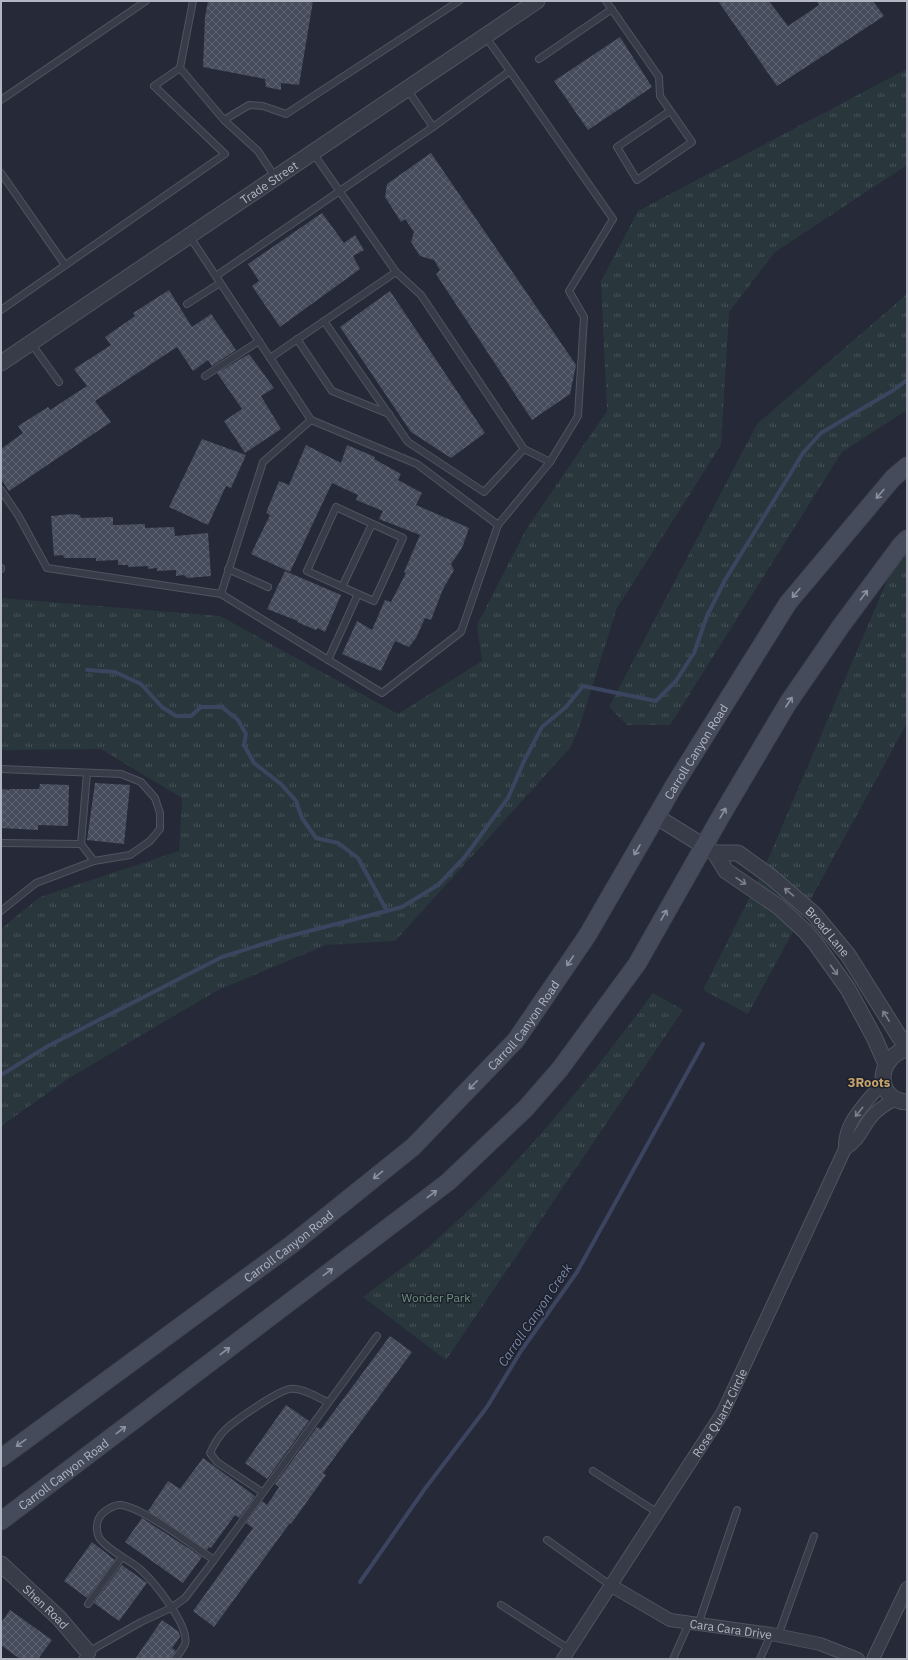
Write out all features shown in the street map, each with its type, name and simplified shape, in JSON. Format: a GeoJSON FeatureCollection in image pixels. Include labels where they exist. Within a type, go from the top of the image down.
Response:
{"type":"FeatureCollection","features":[{"type":"Feature","properties":{"kind":"main road","name":"Carroll Canyon Road"},"geometry":{"type":"LineString","coordinates":[[1,1458],[291,1245],[413,1147],[516,1040],[587,936],[657,816],[788,603],[893,478],[907,466]]}},
{"type":"Feature","properties":{"kind":"main road","name":"Carroll Canyon Road"},"geometry":{"type":"LineString","coordinates":[[1,1521],[448,1182],[490,1144],[526,1108],[560,1070],[637,964],[709,850],[788,703],[841,626],[900,545],[907,539]]}},
{"type":"Feature","properties":{"kind":"street","name":"Trade Street"},"geometry":{"type":"LineString","coordinates":[[1,363],[406,88],[537,1]]}},
{"type":"Feature","properties":{"kind":"street","name":"Broad Lane"},"geometry":{"type":"LineString","coordinates":[[657,816],[709,850],[726,871],[779,907],[809,936],[848,989],[886,1064]]}},
{"type":"Feature","properties":{"kind":"street","name":"Broad Lane"},"geometry":{"type":"LineString","coordinates":[[709,850],[738,853],[770,876],[814,914],[848,955],[907,1049]]}},
{"type":"Feature","properties":{"kind":"street"},"geometry":{"type":"LineString","coordinates":[[901,1100],[886,1088],[883,1082],[883,1073],[886,1064],[891,1057],[898,1051],[907,1049]]}},
{"type":"Feature","properties":{"kind":"street","name":"Rose Quartz Circle"},"geometry":{"type":"LineString","coordinates":[[566,1654],[723,1412],[845,1149],[844,1139],[852,1119],[883,1082]]}},
{"type":"Feature","properties":{"kind":"street","name":"Rose Quartz Circle"},"geometry":{"type":"LineString","coordinates":[[845,1149],[857,1141],[870,1119],[881,1108],[901,1100]]}},
{"type":"Feature","properties":{"kind":"street","name":"Shen Road"},"geometry":{"type":"LineString","coordinates":[[1,1564],[59,1618],[85,1655]]}},
{"type":"Feature","properties":{"kind":"street","name":"Cara Cara Drive"},"geometry":{"type":"LineString","coordinates":[[610,1585],[670,1620],[774,1635],[820,1644],[858,1659]]}},
{"type":"Feature","properties":{"kind":"street"},"geometry":{"type":"LineString","coordinates":[[873,1659],[904,1602],[907,1588]]}},
{"type":"Feature","properties":{"kind":"lane"},"geometry":{"type":"LineString","coordinates":[[1,100],[146,1]]}},
{"type":"Feature","properties":{"kind":"lane"},"geometry":{"type":"LineString","coordinates":[[1,310],[225,154],[154,86],[180,68],[193,1]]}},
{"type":"Feature","properties":{"kind":"lane"},"geometry":{"type":"LineString","coordinates":[[224,120],[249,104],[263,106],[286,114],[459,1]]}},
{"type":"Feature","properties":{"kind":"lane"},"geometry":{"type":"LineString","coordinates":[[606,1],[658,77],[660,96],[692,142],[637,180],[617,147],[670,111]]}},
{"type":"Feature","properties":{"kind":"lane"},"geometry":{"type":"LineString","coordinates":[[539,59],[612,9]]}},
{"type":"Feature","properties":{"kind":"lane"},"geometry":{"type":"LineString","coordinates":[[1,490],[18,516],[47,568],[221,594],[382,693],[461,632],[498,525],[550,462],[578,416],[584,317],[569,291],[613,219],[485,35]]}},
{"type":"Feature","properties":{"kind":"lane"},"geometry":{"type":"LineString","coordinates":[[180,68],[224,120],[258,152],[275,177]]}},
{"type":"Feature","properties":{"kind":"lane"},"geometry":{"type":"LineString","coordinates":[[216,276],[433,127],[510,71]]}},
{"type":"Feature","properties":{"kind":"lane"},"geometry":{"type":"LineString","coordinates":[[406,88],[433,127]]}},
{"type":"Feature","properties":{"kind":"lane"},"geometry":{"type":"LineString","coordinates":[[312,152],[396,272],[421,295],[524,449],[550,462]]}},
{"type":"Feature","properties":{"kind":"lane"},"geometry":{"type":"LineString","coordinates":[[1,173],[65,265]]}},
{"type":"Feature","properties":{"kind":"lane"},"geometry":{"type":"LineString","coordinates":[[189,235],[311,420],[417,464],[498,525]]}},
{"type":"Feature","properties":{"kind":"lane"},"geometry":{"type":"LineString","coordinates":[[270,358],[396,272]]}},
{"type":"Feature","properties":{"kind":"lane"},"geometry":{"type":"LineString","coordinates":[[187,304],[220,282]]}},
{"type":"Feature","properties":{"kind":"lane"},"geometry":{"type":"LineString","coordinates":[[324,321],[408,442],[484,492],[524,449]]}},
{"type":"Feature","properties":{"kind":"lane"},"geometry":{"type":"LineString","coordinates":[[297,339],[332,391],[389,414]]}},
{"type":"Feature","properties":{"kind":"lane"},"geometry":{"type":"LineString","coordinates":[[205,376],[259,341]]}},
{"type":"Feature","properties":{"kind":"lane"},"geometry":{"type":"LineString","coordinates":[[31,342],[59,382]]}},
{"type":"Feature","properties":{"kind":"lane"},"geometry":{"type":"LineString","coordinates":[[221,594],[263,462],[311,420]]}},
{"type":"Feature","properties":{"kind":"lane"},"geometry":{"type":"LineString","coordinates":[[336,507],[403,538],[374,601],[342,587],[307,571],[336,507]]}},
{"type":"Feature","properties":{"kind":"lane"},"geometry":{"type":"LineString","coordinates":[[342,587],[372,524]]}},
{"type":"Feature","properties":{"kind":"lane"},"geometry":{"type":"LineString","coordinates":[[228,570],[268,587]]}},
{"type":"Feature","properties":{"kind":"lane"},"geometry":{"type":"LineString","coordinates":[[328,660],[358,594]]}},
{"type":"Feature","properties":{"kind":"lane"},"geometry":{"type":"LineString","coordinates":[[1,769],[122,774],[141,782],[155,798],[160,813],[160,829],[150,841],[130,855],[94,861],[36,883],[1,911]]}},
{"type":"Feature","properties":{"kind":"lane"},"geometry":{"type":"LineString","coordinates":[[87,773],[81,844],[94,861]]}},
{"type":"Feature","properties":{"kind":"lane"},"geometry":{"type":"LineString","coordinates":[[1,843],[81,844]]}},
{"type":"Feature","properties":{"kind":"lane"},"geometry":{"type":"LineString","coordinates":[[85,1655],[141,1622],[171,1608],[185,1598],[377,1336]]}},
{"type":"Feature","properties":{"kind":"lane"},"geometry":{"type":"LineString","coordinates":[[262,1492],[217,1462],[210,1453],[215,1442],[226,1429],[278,1393],[291,1388],[308,1393],[328,1402]]}},
{"type":"Feature","properties":{"kind":"lane"},"geometry":{"type":"LineString","coordinates":[[593,1471],[658,1513]]}},
{"type":"Feature","properties":{"kind":"lane"},"geometry":{"type":"LineString","coordinates":[[175,1659],[185,1644],[185,1635],[171,1608],[140,1570],[100,1538],[97,1529],[99,1518],[107,1510],[119,1504],[135,1508],[214,1560]]}},
{"type":"Feature","properties":{"kind":"lane"},"geometry":{"type":"LineString","coordinates":[[673,1659],[693,1624],[737,1510]]}},
{"type":"Feature","properties":{"kind":"lane"},"geometry":{"type":"LineString","coordinates":[[760,1659],[774,1635],[814,1536]]}},
{"type":"Feature","properties":{"kind":"lane"},"geometry":{"type":"LineString","coordinates":[[547,1540],[610,1585]]}},
{"type":"Feature","properties":{"kind":"lane"},"geometry":{"type":"LineString","coordinates":[[88,1604],[122,1557]]}},
{"type":"Feature","properties":{"kind":"lane"},"geometry":{"type":"LineString","coordinates":[[501,1605],[566,1654]]}},
{"type":"Feature","properties":{"kind":"green space"},"geometry":{"type":"Polygon","coordinates":[[[907,69],[907,165],[775,252],[729,312],[721,445],[617,608],[578,731],[570,748],[395,941],[326,945],[218,990],[69,1078],[1,1126],[1,929],[40,897],[179,851],[182,798],[101,749],[1,750],[1,598],[220,616],[398,714],[482,661],[477,625],[527,528],[607,411],[601,281],[638,211],[907,69]]]}},
{"type":"Feature","properties":{"kind":"green space"},"geometry":{"type":"Polygon","coordinates":[[[907,294],[907,410],[842,452],[670,725],[627,725],[609,707],[757,424],[907,294]]]}},
{"type":"Feature","properties":{"kind":"green space"},"geometry":{"type":"Polygon","coordinates":[[[907,534],[907,723],[748,1014],[703,990],[763,871],[907,534]]]}},
{"type":"Feature","properties":{"kind":"green space","name":"Wonder Park"},"geometry":{"type":"Polygon","coordinates":[[[653,993],[683,1010],[446,1360],[363,1297],[425,1250],[464,1215],[493,1186],[522,1155],[576,1092],[653,993]]]}},
{"type":"Feature","properties":{"kind":"building"},"geometry":{"type":"Polygon","coordinates":[[[208,1],[313,1],[299,85],[281,83],[281,90],[266,87],[265,79],[203,67],[205,17],[208,1]]]}},
{"type":"Feature","properties":{"kind":"building"},"geometry":{"type":"Polygon","coordinates":[[[718,1],[769,1],[788,26],[819,5],[817,1],[873,1],[884,16],[777,86],[718,1]]]}},
{"type":"Feature","properties":{"kind":"building"},"geometry":{"type":"Polygon","coordinates":[[[620,37],[652,87],[588,130],[554,81],[620,37]]]}},
{"type":"Feature","properties":{"kind":"building"},"geometry":{"type":"Polygon","coordinates":[[[431,153],[576,365],[570,394],[532,420],[436,274],[440,270],[434,260],[420,256],[411,242],[414,232],[405,219],[401,222],[385,197],[387,184],[431,153]]]}},
{"type":"Feature","properties":{"kind":"building"},"geometry":{"type":"Polygon","coordinates":[[[322,213],[344,243],[355,235],[364,250],[353,256],[360,269],[280,327],[252,286],[259,281],[248,264],[322,213]]]}},
{"type":"Feature","properties":{"kind":"building"},"geometry":{"type":"Polygon","coordinates":[[[169,290],[192,327],[211,314],[236,350],[212,366],[208,360],[193,371],[177,347],[95,401],[111,422],[9,491],[1,479],[1,449],[23,433],[18,426],[48,407],[50,410],[87,386],[74,369],[111,345],[105,337],[135,316],[133,313],[169,290]]]}},
{"type":"Feature","properties":{"kind":"building"},"geometry":{"type":"Polygon","coordinates":[[[390,291],[485,433],[451,458],[411,432],[340,327],[390,291]]]}},
{"type":"Feature","properties":{"kind":"building"},"geometry":{"type":"Polygon","coordinates":[[[249,354],[274,388],[261,396],[281,429],[245,453],[224,421],[242,409],[217,373],[249,354]]]}},
{"type":"Feature","properties":{"kind":"building"},"geometry":{"type":"Polygon","coordinates":[[[202,439],[246,455],[231,488],[226,486],[208,525],[169,507],[202,439]]]}},
{"type":"Feature","properties":{"kind":"building"},"geometry":{"type":"Polygon","coordinates":[[[306,445],[341,463],[347,445],[375,457],[374,459],[401,474],[398,480],[422,493],[416,505],[469,528],[462,548],[451,564],[454,570],[443,589],[431,620],[425,618],[416,638],[409,647],[395,641],[381,671],[342,654],[357,621],[372,630],[385,600],[391,602],[406,573],[404,572],[420,535],[379,519],[383,511],[356,500],[358,495],[332,483],[290,572],[251,554],[270,515],[266,513],[279,481],[289,485],[306,445]]]}},
{"type":"Feature","properties":{"kind":"building"},"geometry":{"type":"Polygon","coordinates":[[[72,514],[80,515],[81,518],[113,517],[113,525],[145,524],[145,528],[174,527],[175,536],[208,533],[211,576],[187,578],[184,575],[176,576],[176,570],[157,571],[157,568],[148,569],[148,566],[128,567],[128,565],[118,565],[118,560],[96,561],[96,558],[64,558],[63,555],[54,556],[51,516],[72,514]]]}},
{"type":"Feature","properties":{"kind":"building"},"geometry":{"type":"Polygon","coordinates":[[[285,571],[341,595],[325,632],[318,628],[316,630],[267,609],[285,571]]]}},
{"type":"Feature","properties":{"kind":"building"},"geometry":{"type":"Polygon","coordinates":[[[95,783],[130,785],[124,844],[87,840],[95,783]]]}},
{"type":"Feature","properties":{"kind":"building"},"geometry":{"type":"Polygon","coordinates":[[[40,784],[69,785],[68,826],[38,825],[38,830],[1,828],[1,789],[39,789],[40,784]]]}},
{"type":"Feature","properties":{"kind":"building"},"geometry":{"type":"Polygon","coordinates":[[[390,1336],[412,1352],[323,1473],[326,1475],[291,1524],[290,1523],[214,1627],[193,1611],[253,1528],[246,1523],[262,1501],[267,1505],[279,1487],[275,1484],[317,1427],[321,1429],[390,1336]]]}},
{"type":"Feature","properties":{"kind":"building"},"geometry":{"type":"Polygon","coordinates":[[[286,1405],[309,1421],[267,1479],[245,1463],[286,1405]]]}},
{"type":"Feature","properties":{"kind":"building"},"geometry":{"type":"Polygon","coordinates":[[[203,1458],[255,1496],[239,1518],[235,1515],[211,1548],[209,1547],[207,1550],[148,1511],[168,1481],[180,1489],[203,1458]]]}},
{"type":"Feature","properties":{"kind":"building"},"geometry":{"type":"Polygon","coordinates":[[[142,1518],[202,1557],[183,1583],[125,1542],[142,1518]]]}},
{"type":"Feature","properties":{"kind":"building"},"geometry":{"type":"Polygon","coordinates":[[[92,1542],[115,1560],[87,1598],[64,1581],[92,1542]]]}},
{"type":"Feature","properties":{"kind":"building"},"geometry":{"type":"Polygon","coordinates":[[[122,1565],[147,1583],[119,1621],[94,1603],[122,1565]]]}},
{"type":"Feature","properties":{"kind":"building"},"geometry":{"type":"Polygon","coordinates":[[[10,1610],[52,1640],[38,1659],[20,1659],[1,1645],[1,1623],[10,1610]]]}},
{"type":"Feature","properties":{"kind":"building"},"geometry":{"type":"Polygon","coordinates":[[[162,1620],[179,1632],[180,1637],[172,1648],[176,1651],[171,1659],[135,1659],[162,1620]]]}},
{"type":"Feature","properties":{"kind":"waterway"},"geometry":{"type":"LineString","coordinates":[[1,1075],[48,1046],[222,957],[282,938],[402,907],[438,885],[464,858],[508,798],[524,761],[542,727],[566,707],[583,686],[656,701],[676,681],[694,653],[707,616],[725,580],[803,453],[821,433],[892,391],[907,380]]}},
{"type":"Feature","properties":{"kind":"waterway"},"geometry":{"type":"LineString","coordinates":[[87,670],[115,672],[141,684],[162,707],[176,716],[191,716],[201,707],[222,707],[238,720],[246,734],[244,745],[254,763],[281,784],[296,801],[302,818],[316,838],[338,843],[358,858],[387,911]]}},
{"type":"Feature","properties":{"kind":"waterway","name":"Carroll Canyon Creek"},"geometry":{"type":"LineString","coordinates":[[360,1582],[424,1490],[487,1407],[521,1351],[577,1272],[703,1044]]}},
{"type":"Feature","properties":{"kind":"district","name":"3Roots"},"geometry":{"type":"Point","coordinates":[869,1082]}}]}
